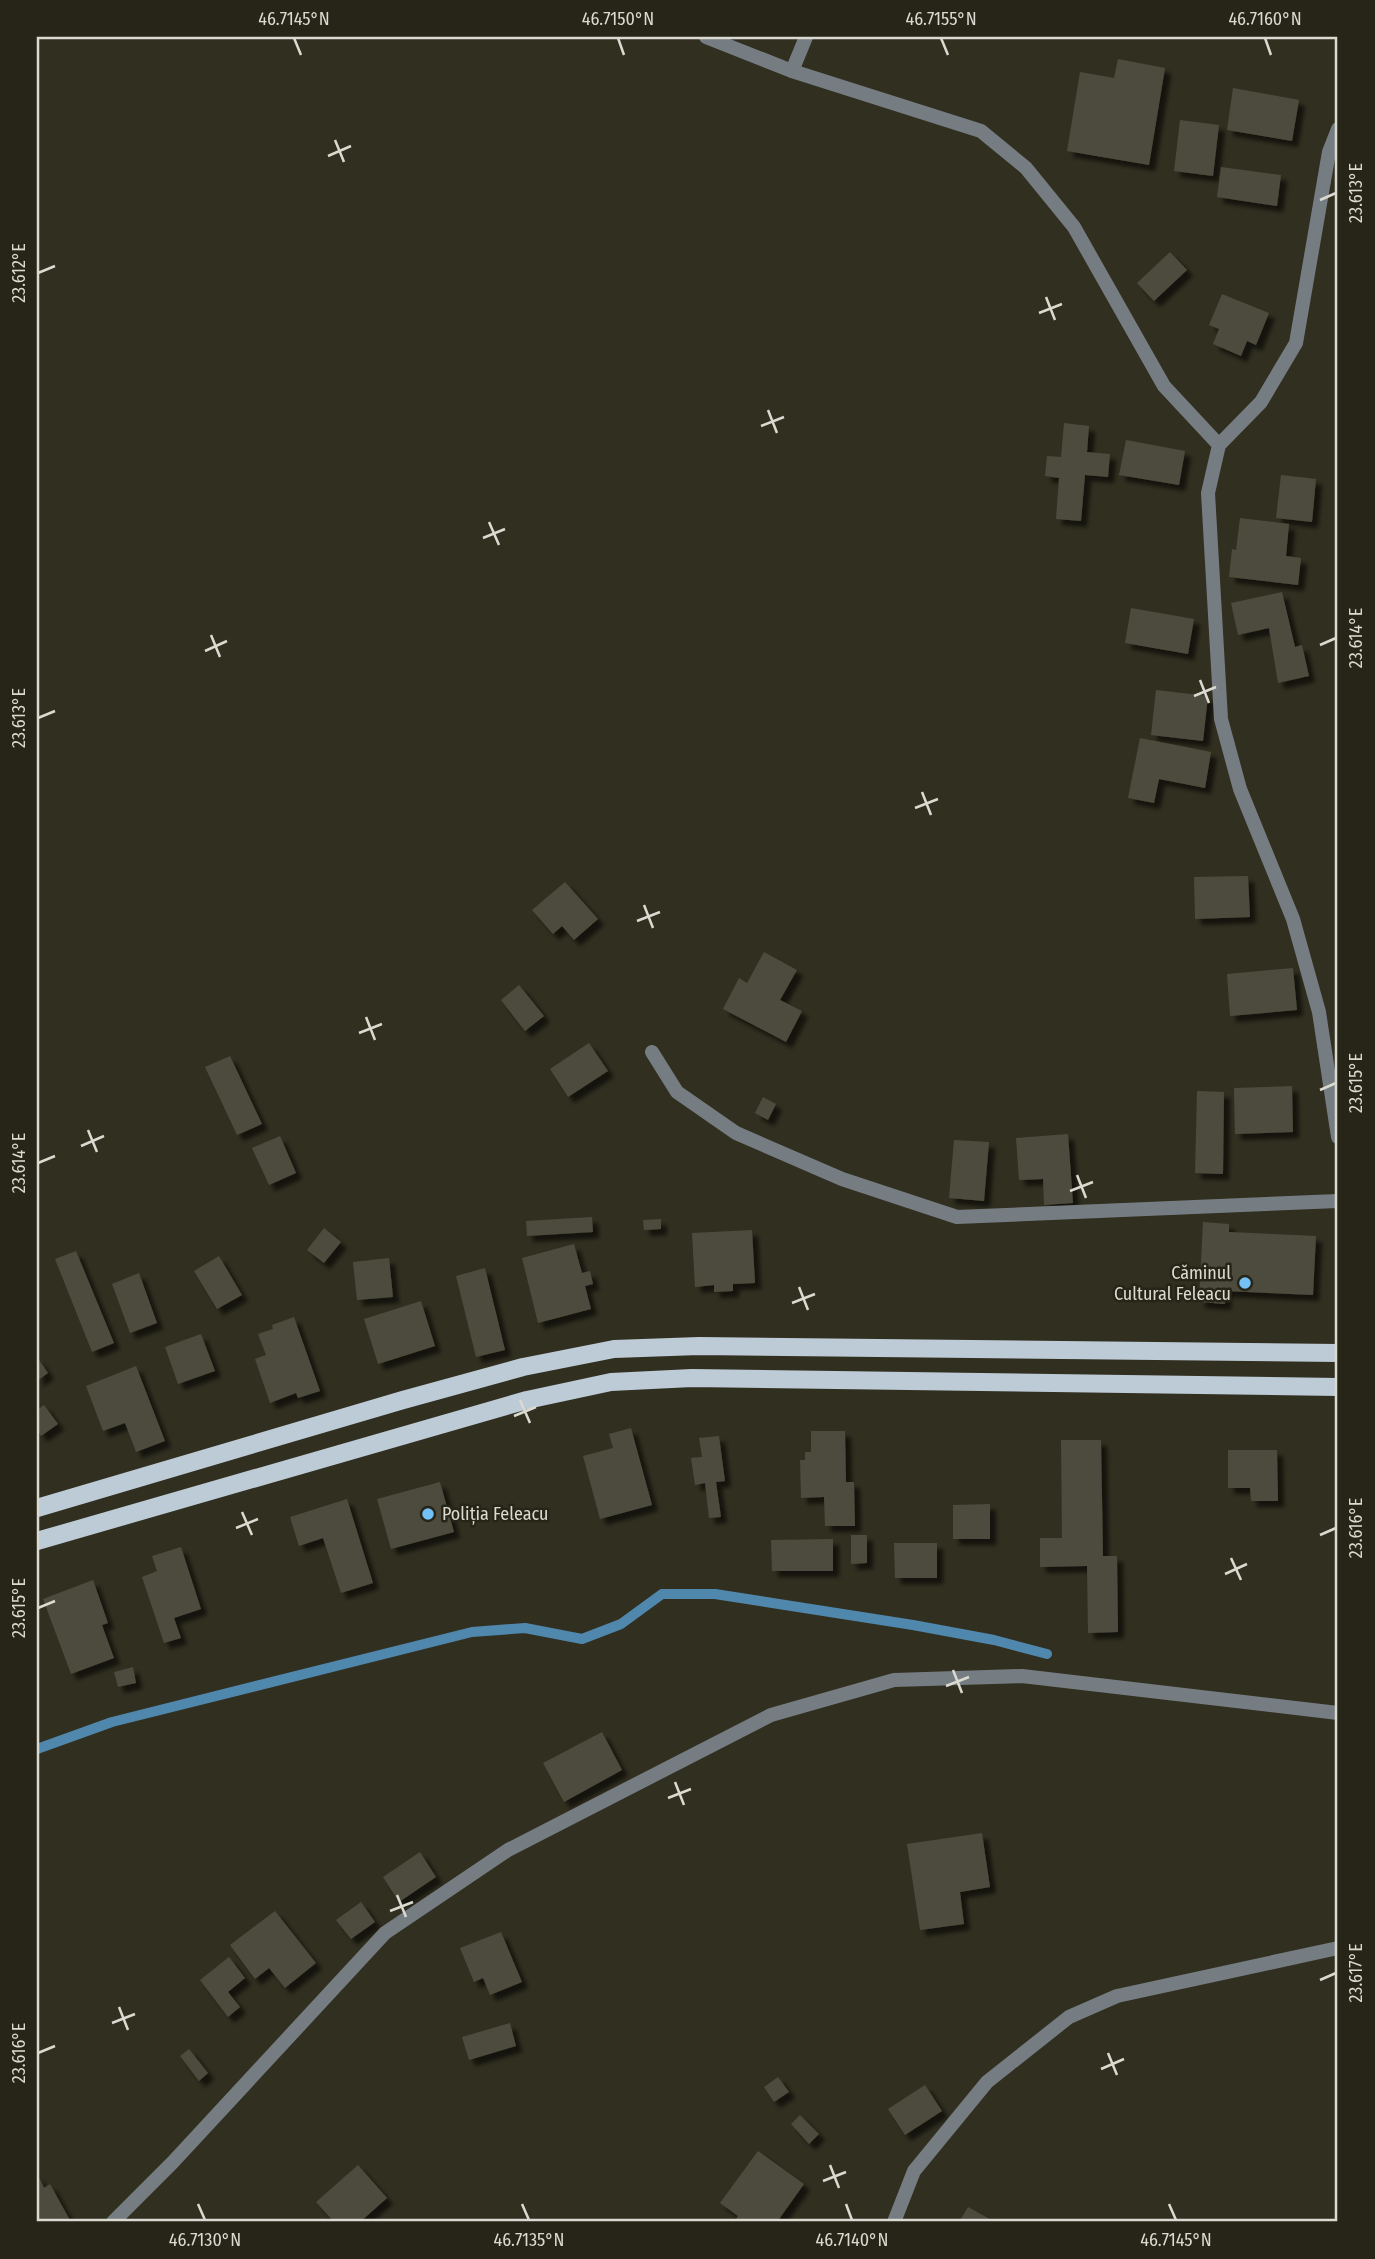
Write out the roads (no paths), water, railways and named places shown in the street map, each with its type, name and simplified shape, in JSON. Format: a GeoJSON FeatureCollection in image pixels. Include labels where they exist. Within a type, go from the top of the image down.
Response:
{"type":"FeatureCollection","features":[{"type":"Feature","properties":{"kind":"main road"},"geometry":{"type":"LineString","coordinates":[[37,1508],[443,1389],[523,1367],[614,1349],[698,1346],[1338,1353]]}},
{"type":"Feature","properties":{"kind":"main road"},"geometry":{"type":"LineString","coordinates":[[37,1541],[437,1424],[527,1400],[611,1382],[692,1378],[1338,1387]]}},
{"type":"Feature","properties":{"kind":"street"},"geometry":{"type":"LineString","coordinates":[[706,37],[792,71],[981,131],[1026,168],[1074,227],[1164,386],[1219,445]]}},
{"type":"Feature","properties":{"kind":"street"},"geometry":{"type":"LineString","coordinates":[[792,71],[806,37]]}},
{"type":"Feature","properties":{"kind":"street"},"geometry":{"type":"LineString","coordinates":[[1338,129],[1329,152],[1296,342],[1261,402],[1219,445],[1208,493],[1221,719],[1240,789],[1293,919],[1320,1012],[1338,1137]]}},
{"type":"Feature","properties":{"kind":"street"},"geometry":{"type":"LineString","coordinates":[[652,1052],[677,1093],[736,1133],[842,1179],[957,1217],[1338,1201]]}},
{"type":"Feature","properties":{"kind":"street"},"geometry":{"type":"LineString","coordinates":[[113,2222],[173,2162],[385,1933],[508,1850],[771,1715],[894,1680],[1022,1676],[1338,1713]]}},
{"type":"Feature","properties":{"kind":"street"},"geometry":{"type":"LineString","coordinates":[[894,2222],[914,2171],[988,2082],[1069,2017],[1117,1996],[1338,1948]]}},
{"type":"Feature","properties":{"kind":"waterway"},"geometry":{"type":"LineString","coordinates":[[37,1749],[112,1722],[472,1632],[525,1628],[582,1639],[621,1624],[662,1594],[715,1594],[913,1625],[994,1640],[1047,1654]]}},
{"type":"Feature","properties":{"kind":"place","name":"Căminul Cultural Feleacu"},"geometry":{"type":"Point","coordinates":[1245,1283]}},
{"type":"Feature","properties":{"kind":"place","name":"Poliția Feleacu"},"geometry":{"type":"Point","coordinates":[428,1514]}}]}
